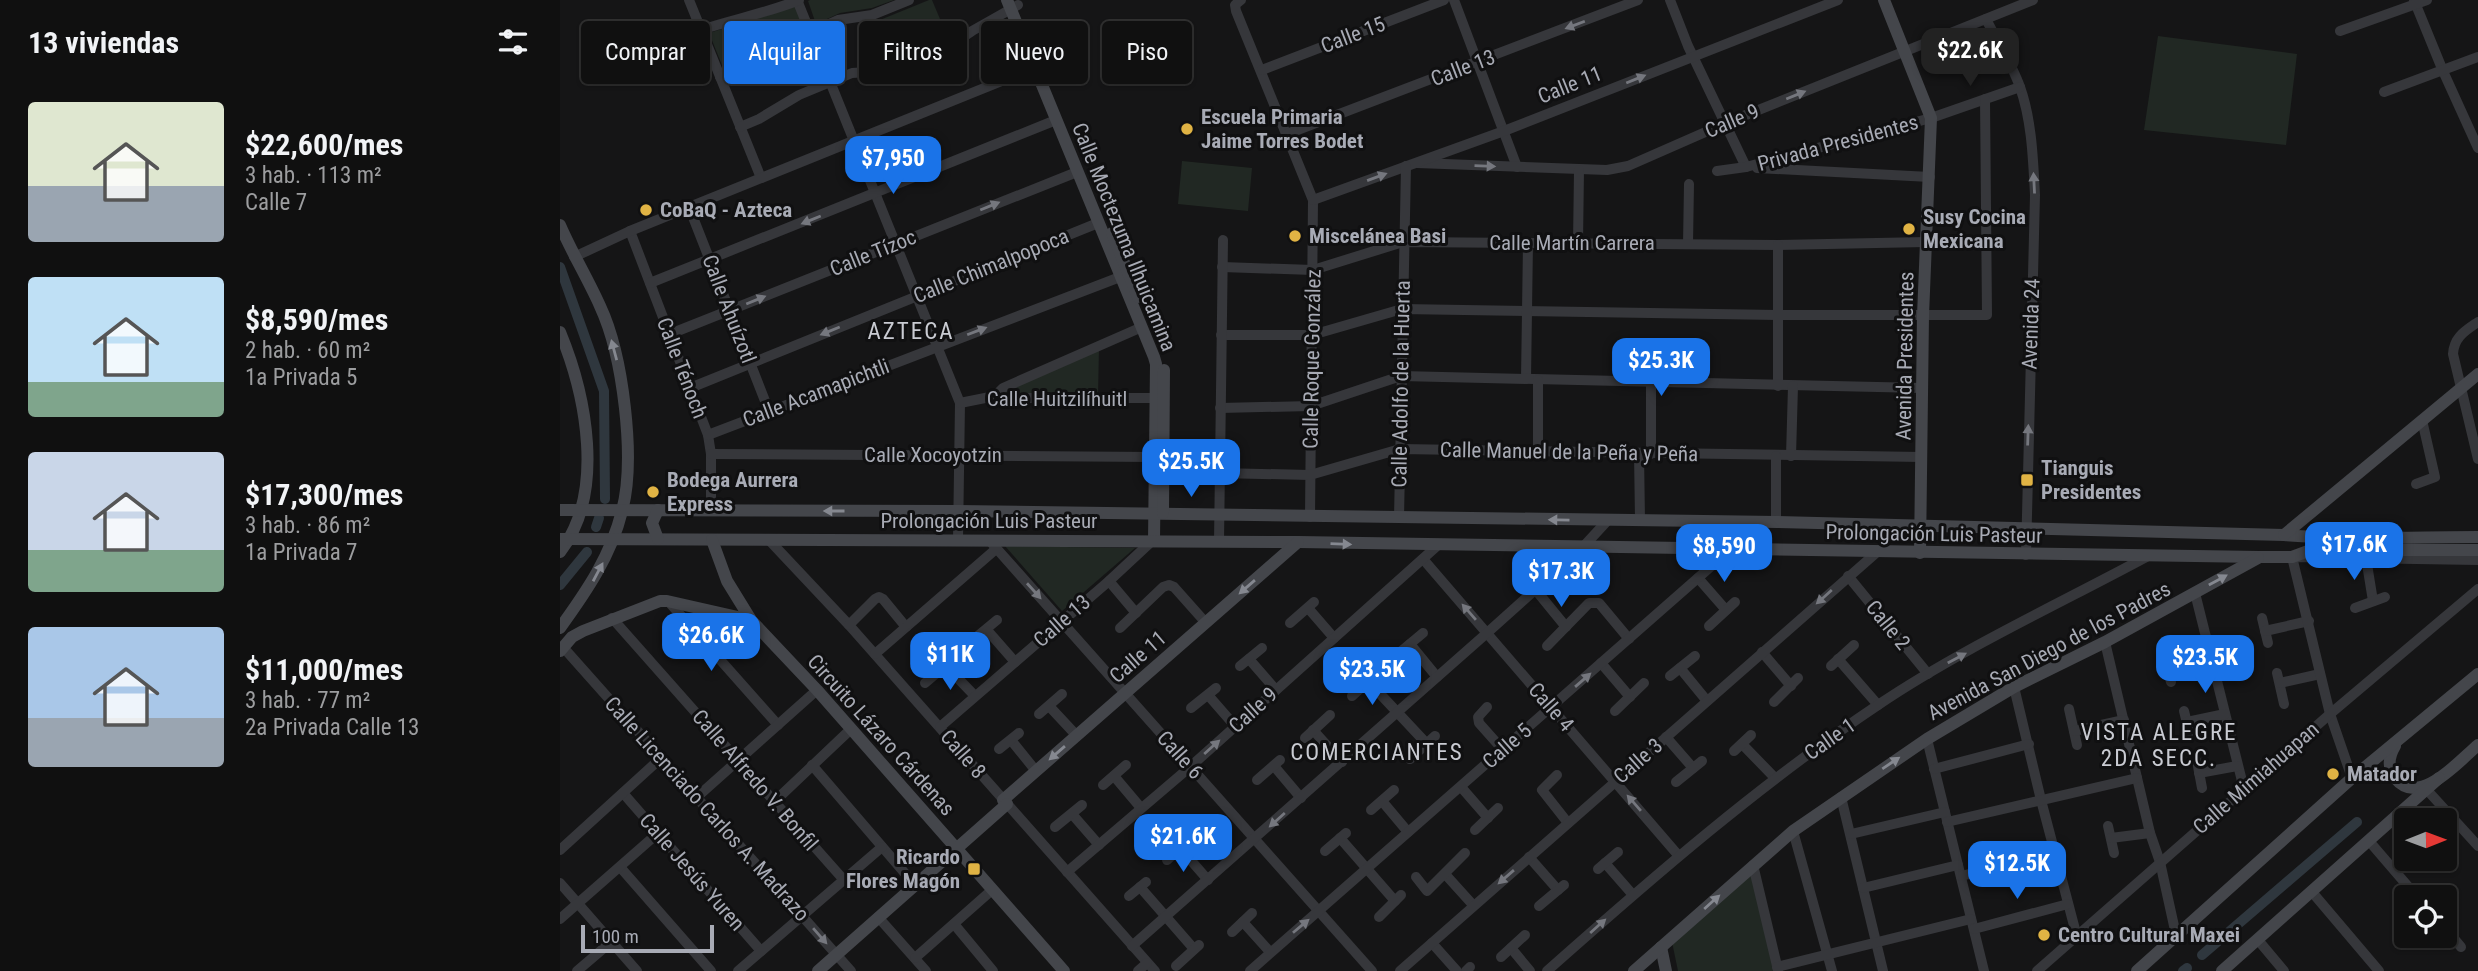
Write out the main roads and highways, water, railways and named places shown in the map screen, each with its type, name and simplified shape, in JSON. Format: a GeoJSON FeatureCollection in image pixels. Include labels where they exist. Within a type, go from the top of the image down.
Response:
{"type":"FeatureCollection","features":[{"type":"Feature","properties":{"kind":"main road","name":"Avenida Presidentes"},"geometry":{"type":"LineString","coordinates":[[1884,0],[1931,118],[1923,316],[1920,553]]}},
{"type":"Feature","properties":{"kind":"main road","name":"Calle Moctezuma Ilhuicamina"},"geometry":{"type":"LineString","coordinates":[[1013,3],[1034,68],[1156,364],[1154,457],[1159,515]]}},
{"type":"Feature","properties":{"kind":"main road","name":"Calle Moctezuma Ilhuicamina"},"geometry":{"type":"LineString","coordinates":[[1013,3],[1162,355],[1159,515],[1156,541]]}},
{"type":"Feature","properties":{"kind":"main road"},"geometry":{"type":"LineString","coordinates":[[560,225],[610,332],[621,383],[627,450],[623,510],[604,560],[589,588],[562,625],[576,635]]}},
{"type":"Feature","properties":{"kind":"main road"},"geometry":{"type":"LineString","coordinates":[[560,332],[577,376],[584,406],[586,478],[582,510],[560,552]]}},
{"type":"Feature","properties":{"kind":"main road"},"geometry":{"type":"LineString","coordinates":[[2284,535],[2478,374]]}},
{"type":"Feature","properties":{"kind":"main road","name":"Prolongación Luis Pasteur"},"geometry":{"type":"LineString","coordinates":[[560,510],[1640,520],[2284,535],[2338,540],[2371,537],[2478,537]]}},
{"type":"Feature","properties":{"kind":"main road"},"geometry":{"type":"LineString","coordinates":[[658,539],[652,523],[659,510]]}},
{"type":"Feature","properties":{"kind":"main road","name":"Prolongación Luis Pasteur"},"geometry":{"type":"LineString","coordinates":[[565,539],[958,540],[993,544],[1298,542],[2259,557],[2292,557],[2338,540],[2371,550],[2478,550]]}},
{"type":"Feature","properties":{"kind":"main road","name":"Circuito Lázaro Cárdenas"},"geometry":{"type":"LineString","coordinates":[[712,540],[727,581],[751,620],[817,690],[1064,971]]}},
{"type":"Feature","properties":{"kind":"main road","name":"Calle 11"},"geometry":{"type":"LineString","coordinates":[[818,971],[915,885],[1036,771],[1298,542]]}},
{"type":"Feature","properties":{"kind":"main road","name":"Avenida San Diego de los Padres"},"geometry":{"type":"LineString","coordinates":[[1641,968],[1661,947],[1793,831],[1927,739],[2014,687],[2105,642],[2259,557]]}},
{"type":"Feature","properties":{"kind":"main road"},"geometry":{"type":"LineString","coordinates":[[562,649],[576,635],[612,618],[660,601],[751,620]]}},
{"type":"Feature","properties":{"kind":"main road"},"geometry":{"type":"LineString","coordinates":[[2137,971],[2352,778],[2478,674]]}},
{"type":"Feature","properties":{"kind":"main road"},"geometry":{"type":"LineString","coordinates":[[2400,741],[2394,747],[2390,764],[2397,780],[2413,789],[2432,785],[2478,745]]}},
{"type":"Feature","properties":{"kind":"main road"},"geometry":{"type":"LineString","coordinates":[[2222,971],[2439,778]]}},
{"type":"Feature","properties":{"kind":"main road"},"geometry":{"type":"LineString","coordinates":[[1661,947],[1666,971]]}},
{"type":"Feature","properties":{"kind":"waterway"},"geometry":{"type":"LineString","coordinates":[[560,267],[604,391],[605,499]]}},
{"type":"Feature","properties":{"kind":"waterway"},"geometry":{"type":"LineString","coordinates":[[596,527],[599,518]]}},
{"type":"Feature","properties":{"kind":"waterway"},"geometry":{"type":"LineString","coordinates":[[560,585],[587,552]]}},
{"type":"Feature","properties":{"kind":"waterway"},"geometry":{"type":"LineString","coordinates":[[2202,955],[2357,822]]}},
{"type":"Feature","properties":{"kind":"waterway"},"geometry":{"type":"LineString","coordinates":[[2183,971],[2187,968]]}},
{"type":"Feature","properties":{"kind":"place","name":"Escuela Primaria Jaime Torres Bodet"},"geometry":{"type":"Point","coordinates":[1187,129]}},
{"type":"Feature","properties":{"kind":"place","name":"CoBaQ - Azteca"},"geometry":{"type":"Point","coordinates":[646,210]}},
{"type":"Feature","properties":{"kind":"place","name":"Susy Cocina Mexicana"},"geometry":{"type":"Point","coordinates":[1909,229]}},
{"type":"Feature","properties":{"kind":"place","name":"Miscelánea Basi"},"geometry":{"type":"Point","coordinates":[1295,236]}},
{"type":"Feature","properties":{"kind":"place","name":"Tianguis Presidentes"},"geometry":{"type":"Point","coordinates":[2027,480]}},
{"type":"Feature","properties":{"kind":"place","name":"Bodega Aurrera Express"},"geometry":{"type":"Point","coordinates":[653,492]}},
{"type":"Feature","properties":{"kind":"place","name":"Matador"},"geometry":{"type":"Point","coordinates":[2333,774]}},
{"type":"Feature","properties":{"kind":"place","name":"Ricardo Flores Magón"},"geometry":{"type":"Point","coordinates":[974,869]}},
{"type":"Feature","properties":{"kind":"place","name":"Centro Cultural Maxei"},"geometry":{"type":"Point","coordinates":[2044,935]}},
{"type":"Feature","properties":{"kind":"district","name":"AZTECA"},"geometry":{"type":"Point","coordinates":[911,331]}},
{"type":"Feature","properties":{"kind":"district","name":"VISTA ALEGRE 2DA SECC."},"geometry":{"type":"Point","coordinates":[2159,745]}},
{"type":"Feature","properties":{"kind":"district","name":"COMERCIANTES"},"geometry":{"type":"Point","coordinates":[1377,752]}}]}
